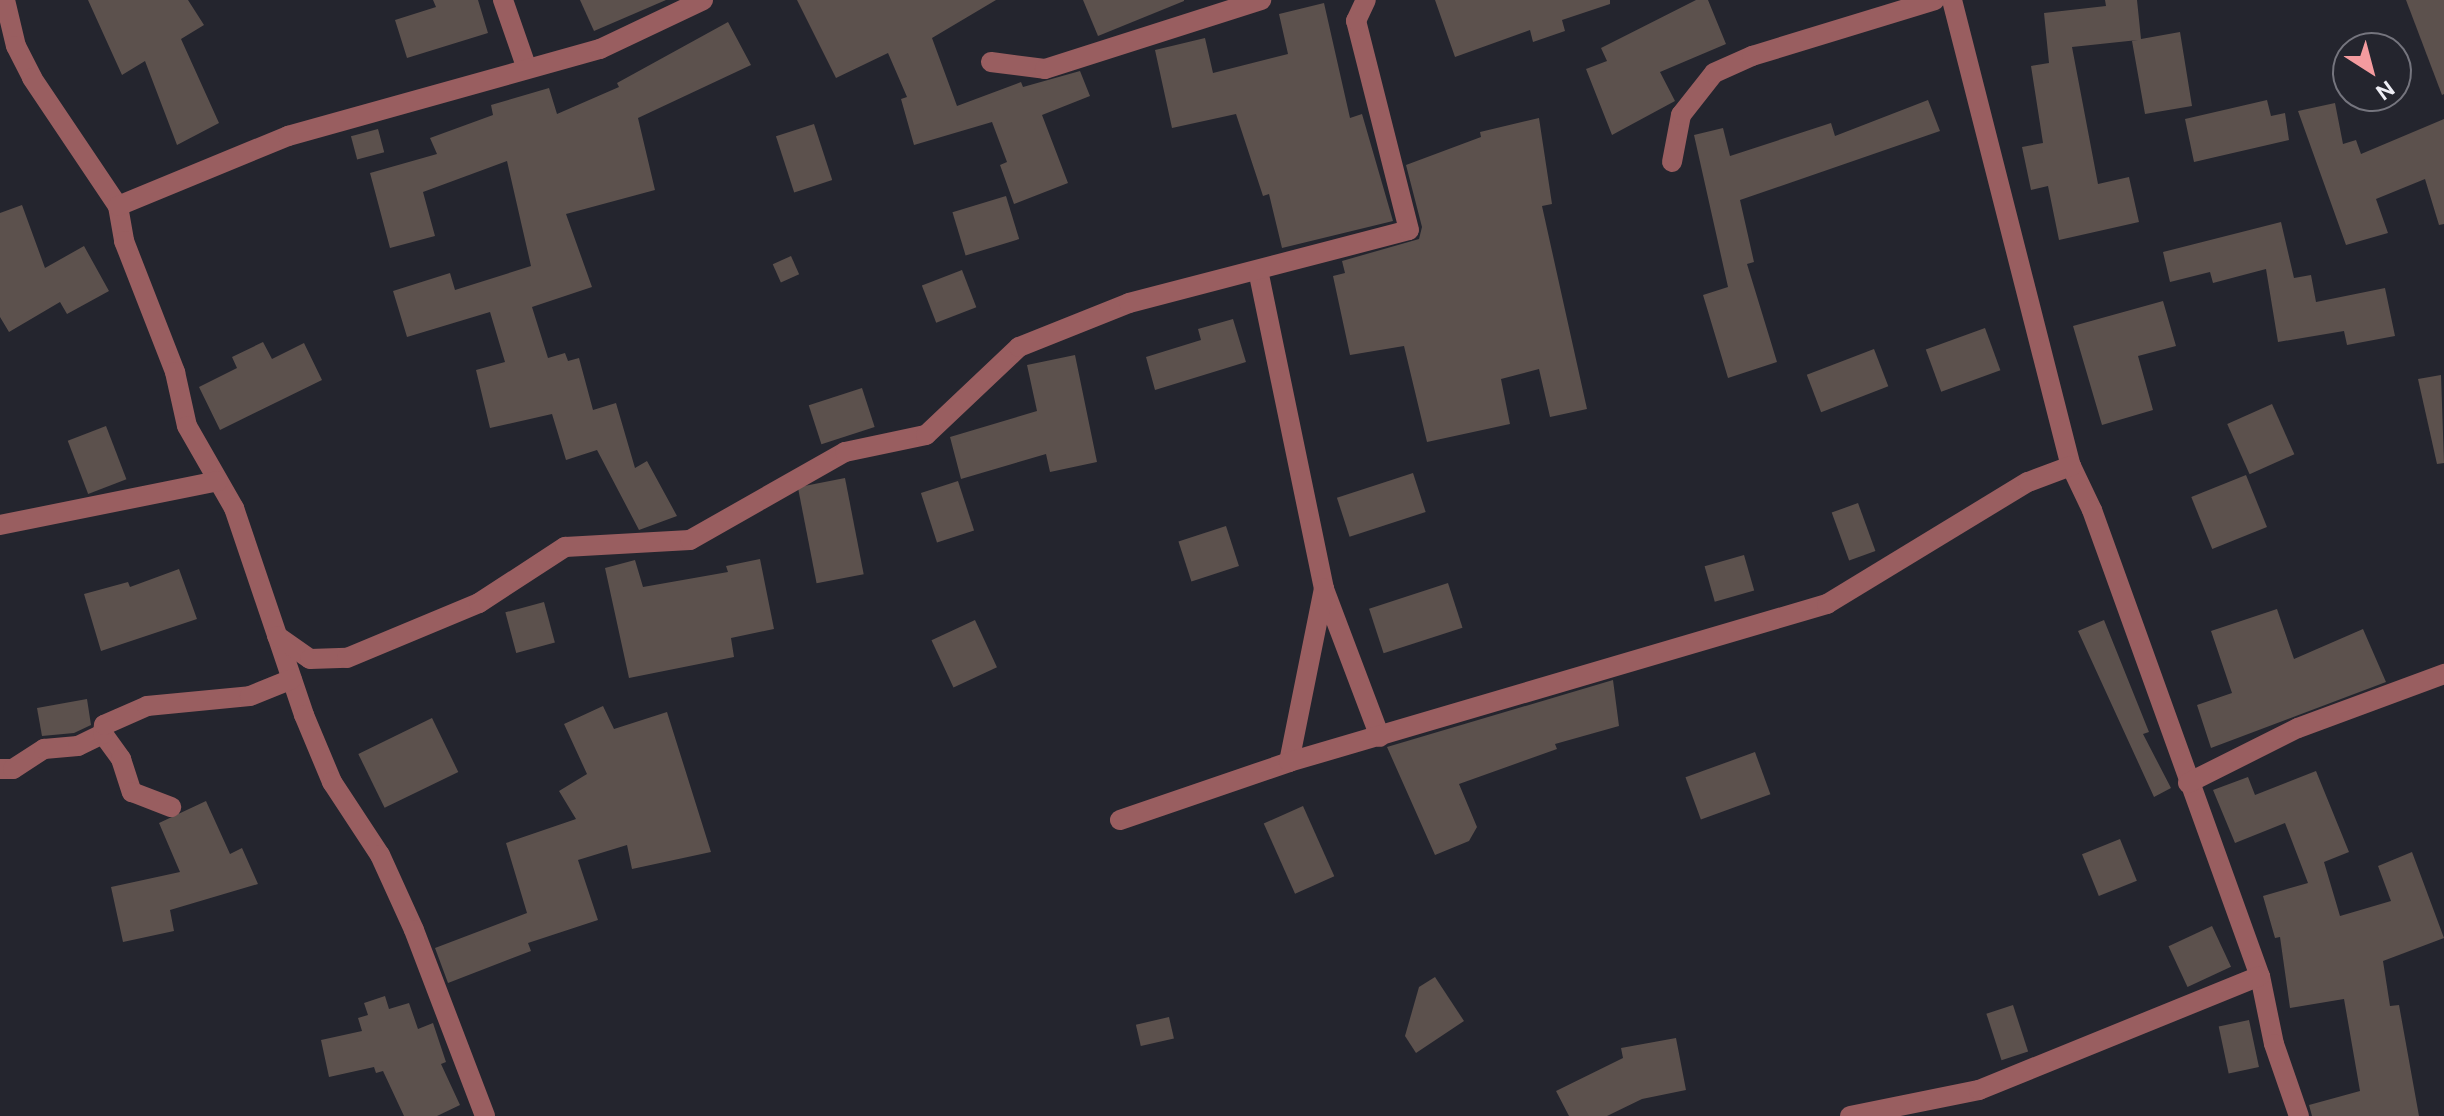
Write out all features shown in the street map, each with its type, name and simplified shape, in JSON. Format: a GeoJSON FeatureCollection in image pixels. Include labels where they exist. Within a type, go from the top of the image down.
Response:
{"type":"FeatureCollection","features":[{"type":"Feature","properties":{"kind":"street"},"geometry":{"type":"LineString","coordinates":[[5,0],[16,46],[32,78],[118,206],[124,241],[175,372],[187,426],[234,508],[292,679],[332,782],[380,855],[414,930],[485,1116]]}},
{"type":"Feature","properties":{"kind":"street"},"geometry":{"type":"LineString","coordinates":[[503,0],[526,66]]}},
{"type":"Feature","properties":{"kind":"street"},"geometry":{"type":"LineString","coordinates":[[118,206],[288,136],[526,66],[600,49],[703,0]]}},
{"type":"Feature","properties":{"kind":"street"},"geometry":{"type":"LineString","coordinates":[[991,62],[1045,69],[1261,0]]}},
{"type":"Feature","properties":{"kind":"street"},"geometry":{"type":"LineString","coordinates":[[277,636],[310,659],[347,658],[479,603],[565,547],[690,540],[845,452],[926,435],[1019,347],[1129,303],[1409,230],[1356,21],[1366,0]]}},
{"type":"Feature","properties":{"kind":"street"},"geometry":{"type":"LineString","coordinates":[[1672,162],[1681,115],[1697,88],[1714,73],[1752,56],[1935,0]]}},
{"type":"Feature","properties":{"kind":"street"},"geometry":{"type":"LineString","coordinates":[[1952,0],[2071,466],[2092,510],[2260,976],[2274,1044],[2299,1116]]}},
{"type":"Feature","properties":{"kind":"street"},"geometry":{"type":"LineString","coordinates":[[1258,270],[1324,589],[1380,737]]}},
{"type":"Feature","properties":{"kind":"street"},"geometry":{"type":"LineString","coordinates":[[1120,820],[1289,762],[1380,737],[1622,661],[1827,604],[2028,482],[2071,466]]}},
{"type":"Feature","properties":{"kind":"street"},"geometry":{"type":"LineString","coordinates":[[0,525],[218,481]]}},
{"type":"Feature","properties":{"kind":"street"},"geometry":{"type":"LineString","coordinates":[[1289,762],[1324,589]]}},
{"type":"Feature","properties":{"kind":"street"},"geometry":{"type":"LineString","coordinates":[[2188,783],[2298,728],[2444,674]]}},
{"type":"Feature","properties":{"kind":"street"},"geometry":{"type":"LineString","coordinates":[[171,807],[132,792],[121,759],[103,734],[104,725],[147,706],[250,696],[292,679]]}},
{"type":"Feature","properties":{"kind":"street"},"geometry":{"type":"LineString","coordinates":[[0,769],[13,769],[44,749],[78,746],[103,734]]}},
{"type":"Feature","properties":{"kind":"street"},"geometry":{"type":"LineString","coordinates":[[1850,1116],[1979,1090],[2260,976]]}},
{"type":"Feature","properties":{"kind":"building"},"geometry":{"type":"Polygon","coordinates":[[[88,0],[188,0],[204,25],[181,39],[219,123],[177,145],[145,61],[122,75],[88,0]]]}},
{"type":"Feature","properties":{"kind":"building"},"geometry":{"type":"Polygon","coordinates":[[[433,0],[478,0],[488,33],[407,58],[395,20],[436,7],[433,0]]]}},
{"type":"Feature","properties":{"kind":"building"},"geometry":{"type":"Polygon","coordinates":[[[580,0],[666,0],[594,31],[580,0]]]}},
{"type":"Feature","properties":{"kind":"building"},"geometry":{"type":"Polygon","coordinates":[[[797,0],[996,0],[932,38],[957,106],[1021,82],[1023,87],[1080,71],[1090,96],[1042,115],[1068,183],[1014,204],[1000,165],[1007,162],[992,122],[914,145],[901,99],[907,97],[888,53],[836,78],[797,0]]]}},
{"type":"Feature","properties":{"kind":"building"},"geometry":{"type":"Polygon","coordinates":[[[1083,0],[1184,0],[1184,1],[1098,36],[1083,0]]]}},
{"type":"Feature","properties":{"kind":"building"},"geometry":{"type":"Polygon","coordinates":[[[1435,0],[1610,0],[1610,4],[1562,20],[1565,31],[1533,42],[1530,30],[1455,57],[1435,0]]]}},
{"type":"Feature","properties":{"kind":"building"},"geometry":{"type":"Polygon","coordinates":[[[1696,0],[1708,0],[1726,44],[1660,72],[1675,101],[1612,135],[1586,69],[1607,61],[1601,48],[1696,0]]]}},
{"type":"Feature","properties":{"kind":"building"},"geometry":{"type":"Polygon","coordinates":[[[2105,0],[2137,0],[2141,39],[2180,32],[2192,106],[2145,114],[2132,41],[2138,40],[2072,47],[2098,184],[2129,177],[2139,222],[2059,240],[2048,186],[2031,190],[2022,147],[2043,143],[2031,66],[2049,63],[2044,13],[2106,6],[2105,0]]]}},
{"type":"Feature","properties":{"kind":"building"},"geometry":{"type":"Polygon","coordinates":[[[2406,0],[2444,0],[2442,95],[2406,0]]]}},
{"type":"Feature","properties":{"kind":"building"},"geometry":{"type":"Polygon","coordinates":[[[1324,3],[1350,118],[1362,114],[1393,221],[1282,248],[1269,194],[1263,196],[1236,114],[1172,128],[1155,50],[1205,38],[1213,73],[1288,54],[1279,14],[1324,3]]]}},
{"type":"Feature","properties":{"kind":"building"},"geometry":{"type":"Polygon","coordinates":[[[728,22],[751,65],[638,118],[655,190],[566,214],[592,287],[532,307],[548,358],[565,353],[568,361],[579,358],[593,410],[616,403],[635,468],[647,461],[677,516],[639,530],[597,450],[566,460],[552,414],[490,428],[476,370],[505,362],[490,312],[407,337],[393,291],[450,273],[455,290],[531,266],[507,161],[423,192],[435,236],[390,248],[370,173],[437,154],[430,138],[493,115],[491,105],[549,88],[557,114],[619,87],[617,83],[728,22]]]}},
{"type":"Feature","properties":{"kind":"building"},"geometry":{"type":"Polygon","coordinates":[[[1928,100],[1940,131],[1740,200],[1754,262],[1747,264],[1777,362],[1728,378],[1703,295],[1728,287],[1694,135],[1723,128],[1730,156],[1831,123],[1835,136],[1928,100]]]}},
{"type":"Feature","properties":{"kind":"building"},"geometry":{"type":"Polygon","coordinates":[[[2267,100],[2271,116],[2285,113],[2289,140],[2194,162],[2185,119],[2267,100]]]}},
{"type":"Feature","properties":{"kind":"building"},"geometry":{"type":"Polygon","coordinates":[[[2332,104],[2343,144],[2356,140],[2361,154],[2444,119],[2444,224],[2439,225],[2425,179],[2376,199],[2388,233],[2346,245],[2298,111],[2332,104]]]}},
{"type":"Feature","properties":{"kind":"building"},"geometry":{"type":"Polygon","coordinates":[[[1539,118],[1552,204],[1542,206],[1587,409],[1550,417],[1539,369],[1501,379],[1510,424],[1427,442],[1404,346],[1350,355],[1333,276],[1345,273],[1342,261],[1419,239],[1422,227],[1406,165],[1481,137],[1480,132],[1539,118]]]}},
{"type":"Feature","properties":{"kind":"building"},"geometry":{"type":"Polygon","coordinates":[[[814,124],[832,180],[794,192],[776,136],[814,124]]]}},
{"type":"Feature","properties":{"kind":"building"},"geometry":{"type":"Polygon","coordinates":[[[378,129],[384,152],[357,159],[351,136],[378,129]]]}},
{"type":"Feature","properties":{"kind":"building"},"geometry":{"type":"Polygon","coordinates":[[[1006,196],[1019,239],[966,255],[952,212],[1006,196]]]}},
{"type":"Feature","properties":{"kind":"building"},"geometry":{"type":"Polygon","coordinates":[[[22,205],[45,268],[84,246],[109,291],[67,314],[60,302],[9,332],[0,317],[0,213],[22,205]]]}},
{"type":"Feature","properties":{"kind":"building"},"geometry":{"type":"Polygon","coordinates":[[[2281,222],[2294,278],[2311,275],[2316,302],[2385,288],[2395,336],[2347,345],[2344,331],[2278,342],[2266,269],[2213,283],[2210,272],[2170,282],[2163,252],[2281,222]]]}},
{"type":"Feature","properties":{"kind":"building"},"geometry":{"type":"Polygon","coordinates":[[[791,256],[799,274],[781,282],[773,264],[791,256]]]}},
{"type":"Feature","properties":{"kind":"building"},"geometry":{"type":"Polygon","coordinates":[[[962,270],[976,307],[936,323],[922,285],[962,270]]]}},
{"type":"Feature","properties":{"kind":"building"},"geometry":{"type":"Polygon","coordinates":[[[2163,301],[2176,346],[2138,356],[2153,410],[2102,425],[2073,326],[2163,301]]]}},
{"type":"Feature","properties":{"kind":"building"},"geometry":{"type":"Polygon","coordinates":[[[1233,319],[1246,362],[1155,390],[1146,357],[1201,340],[1198,329],[1233,319]]]}},
{"type":"Feature","properties":{"kind":"building"},"geometry":{"type":"Polygon","coordinates":[[[1985,328],[2000,370],[1941,392],[1926,350],[1985,328]]]}},
{"type":"Feature","properties":{"kind":"building"},"geometry":{"type":"Polygon","coordinates":[[[263,342],[272,359],[304,343],[322,380],[220,430],[199,387],[237,368],[232,357],[263,342]]]}},
{"type":"Feature","properties":{"kind":"building"},"geometry":{"type":"Polygon","coordinates":[[[1874,349],[1888,386],[1821,412],[1807,375],[1874,349]]]}},
{"type":"Feature","properties":{"kind":"building"},"geometry":{"type":"Polygon","coordinates":[[[1075,355],[1097,462],[1050,472],[1046,454],[961,479],[950,437],[1037,411],[1027,365],[1075,355]]]}},
{"type":"Feature","properties":{"kind":"building"},"geometry":{"type":"Polygon","coordinates":[[[2441,375],[2444,463],[2437,464],[2418,379],[2441,375]]]}},
{"type":"Feature","properties":{"kind":"building"},"geometry":{"type":"Polygon","coordinates":[[[862,388],[875,427],[821,444],[809,405],[862,388]]]}},
{"type":"Feature","properties":{"kind":"building"},"geometry":{"type":"Polygon","coordinates":[[[2272,404],[2294,454],[2250,474],[2227,424],[2272,404]]]}},
{"type":"Feature","properties":{"kind":"building"},"geometry":{"type":"Polygon","coordinates":[[[106,426],[126,479],[88,494],[68,441],[106,426]]]}},
{"type":"Feature","properties":{"kind":"building"},"geometry":{"type":"Polygon","coordinates":[[[1413,473],[1426,512],[1350,537],[1337,498],[1413,473]]]}},
{"type":"Feature","properties":{"kind":"building"},"geometry":{"type":"Polygon","coordinates":[[[2246,475],[2267,527],[2212,549],[2191,497],[2246,475]]]}},
{"type":"Feature","properties":{"kind":"building"},"geometry":{"type":"Polygon","coordinates":[[[845,478],[864,574],[817,583],[798,487],[845,478]]]}},
{"type":"Feature","properties":{"kind":"building"},"geometry":{"type":"Polygon","coordinates":[[[958,481],[974,530],[937,543],[921,493],[958,481]]]}},
{"type":"Feature","properties":{"kind":"building"},"geometry":{"type":"Polygon","coordinates":[[[1858,503],[1875,551],[1849,561],[1832,513],[1858,503]]]}},
{"type":"Feature","properties":{"kind":"building"},"geometry":{"type":"Polygon","coordinates":[[[1226,526],[1239,566],[1191,581],[1178,541],[1226,526]]]}},
{"type":"Feature","properties":{"kind":"building"},"geometry":{"type":"Polygon","coordinates":[[[1744,555],[1754,591],[1715,602],[1705,566],[1744,555]]]}},
{"type":"Feature","properties":{"kind":"building"},"geometry":{"type":"Polygon","coordinates":[[[760,559],[774,629],[731,638],[734,657],[629,678],[605,568],[635,560],[643,587],[728,572],[726,566],[760,559]]]}},
{"type":"Feature","properties":{"kind":"building"},"geometry":{"type":"Polygon","coordinates":[[[179,569],[197,619],[101,651],[84,594],[128,582],[130,587],[179,569]]]}},
{"type":"Feature","properties":{"kind":"building"},"geometry":{"type":"Polygon","coordinates":[[[1448,583],[1463,628],[1384,653],[1369,609],[1448,583]]]}},
{"type":"Feature","properties":{"kind":"building"},"geometry":{"type":"Polygon","coordinates":[[[544,602],[555,643],[516,653],[505,612],[544,602]]]}},
{"type":"Feature","properties":{"kind":"building"},"geometry":{"type":"Polygon","coordinates":[[[2277,609],[2294,659],[2363,629],[2386,682],[2211,748],[2197,705],[2232,693],[2211,631],[2277,609]]]}},
{"type":"Feature","properties":{"kind":"building"},"geometry":{"type":"Polygon","coordinates":[[[975,620],[997,667],[953,687],[931,640],[975,620]]]}},
{"type":"Feature","properties":{"kind":"building"},"geometry":{"type":"Polygon","coordinates":[[[2104,620],[2149,732],[2143,734],[2171,788],[2154,797],[2078,631],[2104,620]]]}},
{"type":"Feature","properties":{"kind":"building"},"geometry":{"type":"Polygon","coordinates":[[[1613,680],[1619,726],[1555,744],[1557,749],[1459,784],[1477,827],[1469,841],[1435,855],[1387,747],[1613,680]]]}},
{"type":"Feature","properties":{"kind":"building"},"geometry":{"type":"Polygon","coordinates":[[[87,699],[91,725],[74,733],[42,736],[37,708],[87,699]]]}},
{"type":"Feature","properties":{"kind":"building"},"geometry":{"type":"Polygon","coordinates":[[[603,706],[614,729],[667,712],[711,852],[632,869],[627,845],[578,860],[598,920],[528,943],[531,951],[448,983],[435,948],[527,913],[506,843],[576,819],[559,791],[587,774],[564,724],[603,706]]]}},
{"type":"Feature","properties":{"kind":"building"},"geometry":{"type":"Polygon","coordinates":[[[432,718],[458,772],[385,808],[358,754],[432,718]]]}},
{"type":"Feature","properties":{"kind":"building"},"geometry":{"type":"Polygon","coordinates":[[[1755,752],[1770,794],[1701,820],[1685,777],[1755,752]]]}},
{"type":"Feature","properties":{"kind":"building"},"geometry":{"type":"Polygon","coordinates":[[[2316,771],[2349,852],[2324,862],[2340,916],[2391,901],[2378,866],[2412,852],[2444,938],[2383,961],[2390,1006],[2399,1005],[2419,1116],[2312,1116],[2309,1105],[2360,1091],[2344,999],[2290,1008],[2280,937],[2275,938],[2263,896],[2308,883],[2285,823],[2235,843],[2213,790],[2248,777],[2255,795],[2316,771]]]}},
{"type":"Feature","properties":{"kind":"building"},"geometry":{"type":"Polygon","coordinates":[[[206,801],[230,854],[242,848],[258,884],[170,910],[174,931],[123,942],[111,887],[180,872],[159,823],[206,801]]]}},
{"type":"Feature","properties":{"kind":"building"},"geometry":{"type":"Polygon","coordinates":[[[1303,806],[1334,876],[1295,894],[1264,823],[1303,806]]]}},
{"type":"Feature","properties":{"kind":"building"},"geometry":{"type":"Polygon","coordinates":[[[2120,839],[2137,881],[2099,896],[2082,854],[2120,839]]]}},
{"type":"Feature","properties":{"kind":"building"},"geometry":{"type":"Polygon","coordinates":[[[2212,926],[2231,967],[2188,987],[2168,946],[2212,926]]]}},
{"type":"Feature","properties":{"kind":"building"},"geometry":{"type":"Polygon","coordinates":[[[1435,977],[1464,1021],[1416,1053],[1405,1036],[1419,987],[1435,977]]]}},
{"type":"Feature","properties":{"kind":"building"},"geometry":{"type":"Polygon","coordinates":[[[385,996],[389,1009],[409,1003],[418,1029],[433,1023],[446,1062],[441,1064],[460,1105],[437,1116],[404,1116],[383,1071],[376,1073],[374,1067],[329,1077],[321,1040],[362,1031],[358,1018],[368,1015],[364,1003],[385,996]]]}},
{"type":"Feature","properties":{"kind":"building"},"geometry":{"type":"Polygon","coordinates":[[[2013,1005],[2028,1052],[2002,1060],[1986,1014],[2013,1005]]]}},
{"type":"Feature","properties":{"kind":"building"},"geometry":{"type":"Polygon","coordinates":[[[1169,1017],[1174,1038],[1141,1046],[1136,1025],[1169,1017]]]}},
{"type":"Feature","properties":{"kind":"building"},"geometry":{"type":"Polygon","coordinates":[[[2249,1020],[2259,1067],[2229,1073],[2219,1026],[2249,1020]]]}},
{"type":"Feature","properties":{"kind":"building"},"geometry":{"type":"Polygon","coordinates":[[[1676,1038],[1686,1090],[1642,1099],[1607,1116],[1569,1116],[1556,1091],[1623,1058],[1621,1048],[1676,1038]]]}}]}
